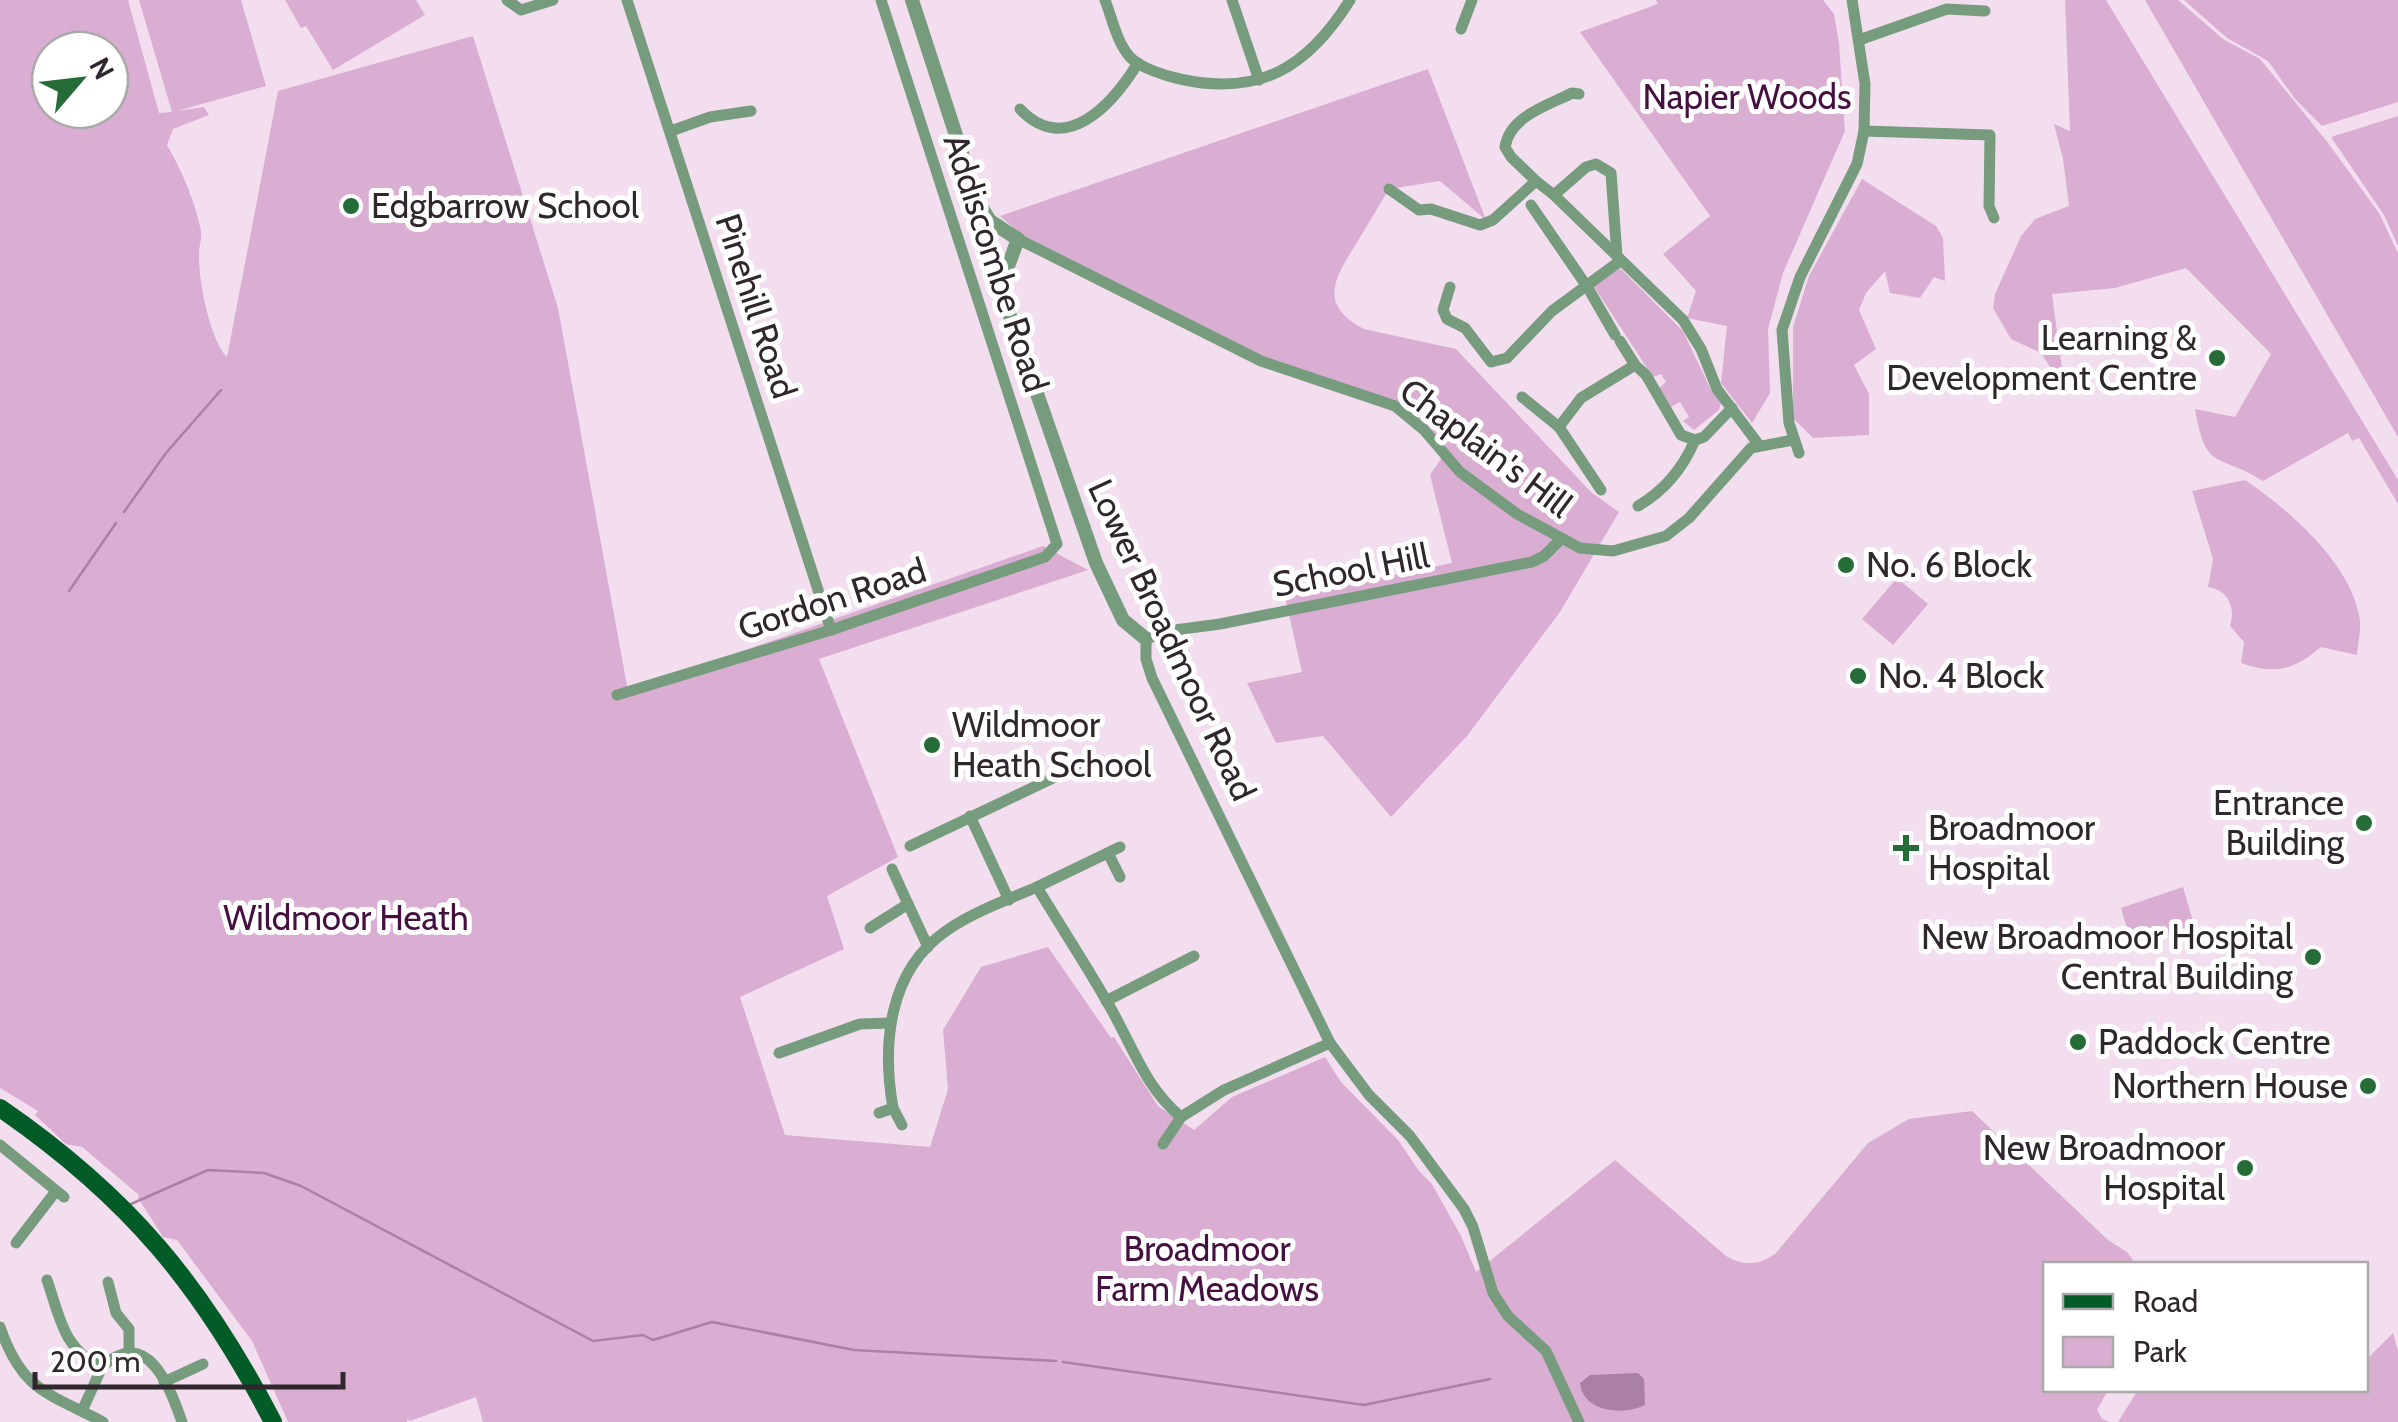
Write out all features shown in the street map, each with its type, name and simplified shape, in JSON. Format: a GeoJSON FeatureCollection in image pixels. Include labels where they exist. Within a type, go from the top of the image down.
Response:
{"type":"FeatureCollection","features":[{"type":"Feature","properties":{"kind":"main road"},"geometry":{"type":"LineString","coordinates":[[0,1108],[73,1162],[149,1236],[221,1327],[274,1422]]}},
{"type":"Feature","properties":{"kind":"street"},"geometry":{"type":"LineString","coordinates":[[508,0],[521,10],[553,0]]}},
{"type":"Feature","properties":{"kind":"street","name":"Pinehill Road"},"geometry":{"type":"LineString","coordinates":[[627,0],[830,630]]}},
{"type":"Feature","properties":{"kind":"street","name":"Addiscombe Road"},"geometry":{"type":"LineString","coordinates":[[881,0],[1056,544]]}},
{"type":"Feature","properties":{"kind":"street"},"geometry":{"type":"LineString","coordinates":[[912,0],[977,200],[990,221],[1018,239]]}},
{"type":"Feature","properties":{"kind":"street"},"geometry":{"type":"LineString","coordinates":[[1105,0],[1134,60],[1174,78],[1206,84],[1259,80],[1292,66],[1312,52],[1350,0]]}},
{"type":"Feature","properties":{"kind":"street"},"geometry":{"type":"LineString","coordinates":[[1232,0],[1259,80]]}},
{"type":"Feature","properties":{"kind":"street"},"geometry":{"type":"LineString","coordinates":[[1461,30],[1472,0]]}},
{"type":"Feature","properties":{"kind":"street"},"geometry":{"type":"LineString","coordinates":[[1798,452],[1783,371],[1782,330],[1800,277],[1857,164],[1864,131],[1865,84],[1852,0]]}},
{"type":"Feature","properties":{"kind":"street"},"geometry":{"type":"LineString","coordinates":[[1858,40],[1947,9],[1986,11]]}},
{"type":"Feature","properties":{"kind":"street"},"geometry":{"type":"LineString","coordinates":[[1020,109],[1035,124],[1056,131],[1084,120],[1120,92],[1134,60]]}},
{"type":"Feature","properties":{"kind":"street"},"geometry":{"type":"LineString","coordinates":[[1580,94],[1572,92],[1514,124],[1504,146],[1511,157],[1683,320],[1701,349],[1717,389],[1759,445],[1793,440]]}},
{"type":"Feature","properties":{"kind":"street"},"geometry":{"type":"LineString","coordinates":[[671,131],[710,117],[751,111]]}},
{"type":"Feature","properties":{"kind":"street"},"geometry":{"type":"LineString","coordinates":[[1864,131],[1990,134],[1990,206],[1994,218]]}},
{"type":"Feature","properties":{"kind":"street"},"geometry":{"type":"LineString","coordinates":[[1554,195],[1586,167],[1596,164],[1611,174],[1619,258]]}},
{"type":"Feature","properties":{"kind":"street"},"geometry":{"type":"LineString","coordinates":[[1389,189],[1419,210],[1431,209],[1480,224],[1493,220],[1536,181]]}},
{"type":"Feature","properties":{"kind":"street"},"geometry":{"type":"LineString","coordinates":[[1530,205],[1588,288],[1635,366],[1646,375],[1681,435],[1695,440],[1704,437],[1732,408]]}},
{"type":"Feature","properties":{"kind":"street","name":"Chaplain's Hill"},"geometry":{"type":"LineString","coordinates":[[1018,239],[1261,361],[1395,406],[1424,430],[1460,472],[1517,514],[1560,540],[1588,550],[1612,552],[1666,536],[1690,518],[1743,456],[1759,445]]}},
{"type":"Feature","properties":{"kind":"street","name":"Lower Broadmoor Road"},"geometry":{"type":"LineString","coordinates":[[1018,239],[1007,269],[1003,296],[1096,563],[1124,620],[1146,639],[1146,659],[1152,678],[1330,1042],[1369,1095],[1410,1136],[1464,1209],[1493,1293],[1508,1316],[1546,1350],[1579,1422]]}},
{"type":"Feature","properties":{"kind":"street"},"geometry":{"type":"LineString","coordinates":[[1450,287],[1443,310],[1447,319],[1466,328],[1491,362],[1507,358],[1552,311],[1588,288],[1619,258]]}},
{"type":"Feature","properties":{"kind":"street"},"geometry":{"type":"LineString","coordinates":[[1559,428],[1581,398],[1635,366]]}},
{"type":"Feature","properties":{"kind":"street"},"geometry":{"type":"LineString","coordinates":[[1522,397],[1559,428],[1601,490]]}},
{"type":"Feature","properties":{"kind":"street"},"geometry":{"type":"LineString","coordinates":[[1638,506],[1656,495],[1678,470],[1695,440]]}},
{"type":"Feature","properties":{"kind":"street","name":"School Hill"},"geometry":{"type":"LineString","coordinates":[[1146,639],[1167,630],[1220,624],[1532,562],[1560,540]]}},
{"type":"Feature","properties":{"kind":"street","name":"Gordon Road"},"geometry":{"type":"LineString","coordinates":[[617,695],[830,630],[1046,557],[1056,544]]}},
{"type":"Feature","properties":{"kind":"street"},"geometry":{"type":"LineString","coordinates":[[910,846],[1076,767]]}},
{"type":"Feature","properties":{"kind":"street"},"geometry":{"type":"LineString","coordinates":[[970,816],[1009,900]]}},
{"type":"Feature","properties":{"kind":"street"},"geometry":{"type":"LineString","coordinates":[[902,1125],[893,1108],[886,1050],[889,1023],[898,994],[928,947],[944,932],[1114,850],[1120,877]]}},
{"type":"Feature","properties":{"kind":"street"},"geometry":{"type":"LineString","coordinates":[[892,869],[928,947]]}},
{"type":"Feature","properties":{"kind":"street"},"geometry":{"type":"LineString","coordinates":[[1037,887],[1106,1001],[1144,1074],[1164,1104],[1181,1117]]}},
{"type":"Feature","properties":{"kind":"street"},"geometry":{"type":"LineString","coordinates":[[870,928],[908,904]]}},
{"type":"Feature","properties":{"kind":"street"},"geometry":{"type":"LineString","coordinates":[[1170,951],[1176,964]]}},
{"type":"Feature","properties":{"kind":"street"},"geometry":{"type":"LineString","coordinates":[[1106,1001],[1194,956]]}},
{"type":"Feature","properties":{"kind":"street"},"geometry":{"type":"LineString","coordinates":[[779,1053],[860,1024],[889,1023]]}},
{"type":"Feature","properties":{"kind":"street"},"geometry":{"type":"LineString","coordinates":[[1163,1144],[1181,1117],[1224,1090],[1330,1042]]}},
{"type":"Feature","properties":{"kind":"street"},"geometry":{"type":"LineString","coordinates":[[878,1113],[893,1108]]}},
{"type":"Feature","properties":{"kind":"street"},"geometry":{"type":"LineString","coordinates":[[0,1146],[60,1194],[16,1243]]}},
{"type":"Feature","properties":{"kind":"street"},"geometry":{"type":"LineString","coordinates":[[47,1280],[68,1342],[83,1359],[102,1367]]}},
{"type":"Feature","properties":{"kind":"street"},"geometry":{"type":"LineString","coordinates":[[108,1282],[116,1313],[129,1329],[130,1352]]}},
{"type":"Feature","properties":{"kind":"street"},"geometry":{"type":"LineString","coordinates":[[0,1326],[14,1364],[45,1393],[103,1422]]}},
{"type":"Feature","properties":{"kind":"street"},"geometry":{"type":"LineString","coordinates":[[82,1411],[102,1367],[115,1356],[130,1352],[147,1358],[164,1382],[182,1422]]}},
{"type":"Feature","properties":{"kind":"street"},"geometry":{"type":"LineString","coordinates":[[0,1373],[14,1364]]}},
{"type":"Feature","properties":{"kind":"street"},"geometry":{"type":"LineString","coordinates":[[164,1382],[203,1364]]}},
{"type":"Feature","properties":{"kind":"green space"},"geometry":{"type":"Polygon","coordinates":[[[0,0],[128,0],[159,113],[172,112],[139,0],[241,0],[266,86],[177,111],[204,107],[209,115],[173,129],[167,145],[198,220],[203,293],[221,349],[227,357],[278,91],[473,36],[558,308],[628,691],[1043,546],[1088,570],[819,659],[898,857],[827,896],[844,949],[740,997],[785,1135],[930,1147],[948,1089],[943,1030],[981,967],[1048,947],[1111,1038],[1114,1037],[1158,1106],[1194,1130],[1232,1097],[1325,1057],[1341,1082],[1398,1140],[1432,1184],[1476,1272],[1615,1160],[1726,1256],[1738,1262],[1757,1263],[1775,1254],[1868,1143],[1909,1119],[1972,1111],[2134,1262],[2043,1262],[2043,1392],[2107,1392],[2097,1410],[2102,1419],[2110,1422],[483,1422],[476,1397],[407,1422],[288,1422],[252,1341],[177,1240],[163,1237],[139,1195],[82,1147],[66,1144],[35,1115],[38,1111],[0,1088],[0,0]]]}},
{"type":"Feature","properties":{"kind":"green space"},"geometry":{"type":"Polygon","coordinates":[[[285,0],[416,0],[425,15],[333,70],[285,0]]]}},
{"type":"Feature","properties":{"kind":"green space","name":"Napier Woods"},"geometry":{"type":"Polygon","coordinates":[[[1656,0],[1823,0],[1834,14],[1845,131],[1783,273],[1768,329],[1770,393],[1752,423],[1721,383],[1727,326],[1687,318],[1696,291],[1663,254],[1710,216],[1580,32],[1658,4],[1656,0]]]}},
{"type":"Feature","properties":{"kind":"green space"},"geometry":{"type":"Polygon","coordinates":[[[2065,0],[2106,0],[2398,480],[2398,504],[2359,438],[2352,441],[2348,433],[2263,481],[2209,452],[2195,409],[2235,417],[2271,354],[2186,268],[2115,288],[2052,294],[2062,369],[2055,374],[2041,353],[2011,339],[1993,308],[1995,294],[2021,236],[2035,219],[2069,206],[2054,124],[2070,131],[2065,0]]]}},
{"type":"Feature","properties":{"kind":"green space"},"geometry":{"type":"Polygon","coordinates":[[[2145,0],[2178,0],[2223,39],[2260,59],[2379,213],[2398,253],[2398,437],[2145,0]]]}},
{"type":"Feature","properties":{"kind":"green space"},"geometry":{"type":"Polygon","coordinates":[[[2184,0],[2398,0],[2398,102],[2322,126],[2295,99],[2268,61],[2227,38],[2184,0]]]}},
{"type":"Feature","properties":{"kind":"green space"},"geometry":{"type":"Polygon","coordinates":[[[1428,69],[1486,220],[1440,181],[1389,189],[1342,269],[1335,301],[1340,311],[1364,329],[1456,349],[1591,492],[1619,512],[1560,612],[1467,736],[1391,817],[1323,736],[1276,743],[1247,683],[1302,672],[1285,597],[1452,563],[1430,475],[1444,454],[1395,406],[1261,361],[1021,234],[1000,216],[1428,69]]]}},
{"type":"Feature","properties":{"kind":"green space"},"geometry":{"type":"Polygon","coordinates":[[[2398,116],[2398,246],[2384,215],[2331,137],[2398,116]]]}},
{"type":"Feature","properties":{"kind":"green space"},"geometry":{"type":"Polygon","coordinates":[[[1862,179],[1936,226],[1943,238],[1945,281],[1934,277],[1920,298],[1890,293],[1885,271],[1866,293],[1859,310],[1876,349],[1854,365],[1869,394],[1869,435],[1813,438],[1793,418],[1793,327],[1809,276],[1862,179]]]}},
{"type":"Feature","properties":{"kind":"green space"},"geometry":{"type":"Polygon","coordinates":[[[1620,268],[1683,331],[1721,403],[1719,410],[1694,430],[1683,421],[1689,417],[1680,402],[1671,407],[1659,388],[1666,382],[1661,374],[1653,377],[1593,285],[1620,268]]]}},
{"type":"Feature","properties":{"kind":"green space"},"geometry":{"type":"Polygon","coordinates":[[[2245,480],[2297,521],[2343,576],[2359,615],[2357,655],[2321,647],[2284,668],[2264,669],[2241,663],[2244,642],[2230,626],[2229,600],[2208,587],[2213,559],[2192,491],[2245,480]]]}},
{"type":"Feature","properties":{"kind":"green space"},"geometry":{"type":"Polygon","coordinates":[[[1897,578],[1928,604],[1893,645],[1862,619],[1897,578]]]}},
{"type":"Feature","properties":{"kind":"green space"},"geometry":{"type":"Polygon","coordinates":[[[2183,887],[2194,925],[2132,945],[2121,908],[2183,887]]]}},
{"type":"Feature","properties":{"kind":"green space"},"geometry":{"type":"Polygon","coordinates":[[[2393,1333],[2398,1351],[2398,1422],[2118,1422],[2137,1392],[2368,1392],[2368,1358],[2393,1333]]]}},
{"type":"Feature","properties":{"kind":"shaded area"},"geometry":{"type":"Polygon","coordinates":[[[1638,1373],[1644,1379],[1645,1405],[1626,1410],[1596,1406],[1583,1393],[1580,1383],[1590,1375],[1638,1373]]]}},
{"type":"Feature","properties":{"kind":"waterway"},"geometry":{"type":"LineString","coordinates":[[124,512],[166,453],[221,390]]}},
{"type":"Feature","properties":{"kind":"waterway"},"geometry":{"type":"LineString","coordinates":[[69,591],[116,523]]}},
{"type":"Feature","properties":{"kind":"waterway"},"geometry":{"type":"LineString","coordinates":[[131,1204],[208,1170],[264,1173],[301,1186],[593,1341],[643,1335],[653,1340],[712,1322],[854,1350],[1056,1361]]}},
{"type":"Feature","properties":{"kind":"waterway"},"geometry":{"type":"LineString","coordinates":[[1063,1362],[1364,1405],[1490,1379]]}},
{"type":"Feature","properties":{"kind":"place","name":"Edgbarrow School"},"geometry":{"type":"Point","coordinates":[351,206]}},
{"type":"Feature","properties":{"kind":"place","name":"Learning & Development Centre"},"geometry":{"type":"Point","coordinates":[2217,358]}},
{"type":"Feature","properties":{"kind":"place","name":"No. 6 Block"},"geometry":{"type":"Point","coordinates":[1846,565]}},
{"type":"Feature","properties":{"kind":"place","name":"No. 4 Block"},"geometry":{"type":"Point","coordinates":[1858,676]}},
{"type":"Feature","properties":{"kind":"place","name":"Wildmoor Heath School"},"geometry":{"type":"Point","coordinates":[932,745]}},
{"type":"Feature","properties":{"kind":"place","name":"Entrance Building"},"geometry":{"type":"Point","coordinates":[2364,823]}},
{"type":"Feature","properties":{"kind":"place","name":"Broadmoor Hospital"},"geometry":{"type":"Point","coordinates":[1906,848]}},
{"type":"Feature","properties":{"kind":"place","name":"New Broadmoor Hospital Central Building"},"geometry":{"type":"Point","coordinates":[2313,957]}},
{"type":"Feature","properties":{"kind":"place","name":"Paddock Centre"},"geometry":{"type":"Point","coordinates":[2078,1042]}},
{"type":"Feature","properties":{"kind":"place","name":"Northern House"},"geometry":{"type":"Point","coordinates":[2368,1086]}},
{"type":"Feature","properties":{"kind":"place","name":"New Broadmoor Hospital"},"geometry":{"type":"Point","coordinates":[2245,1168]}},
{"type":"Feature","properties":{"kind":"park label","name":"Wildmoor Heath"},"geometry":{"type":"Point","coordinates":[346,918]}},
{"type":"Feature","properties":{"kind":"park label","name":"Broadmoor Farm Meadows"},"geometry":{"type":"Point","coordinates":[1207,1269]}}]}
